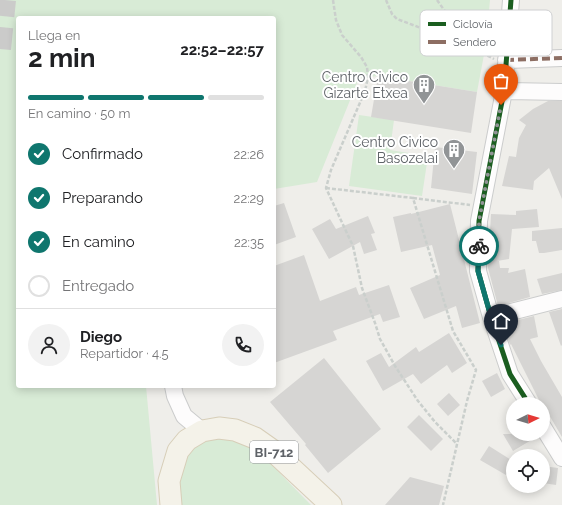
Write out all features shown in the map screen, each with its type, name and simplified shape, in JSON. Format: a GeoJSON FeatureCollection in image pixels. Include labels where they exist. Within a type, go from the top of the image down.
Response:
{"type":"FeatureCollection","features":[{"type":"Feature","properties":{"kind":"main road","name":"BI-712"},"geometry":{"type":"LineString","coordinates":[[171,505],[169,481],[178,451],[187,440],[202,431],[219,428],[235,430],[255,438],[272,450],[331,505]]}},
{"type":"Feature","properties":{"kind":"street"},"geometry":{"type":"LineString","coordinates":[[510,10],[511,0]]}},
{"type":"Feature","properties":{"kind":"street"},"geometry":{"type":"LineString","coordinates":[[506,56],[504,91],[479,221],[478,271],[491,317],[510,374],[525,397]]}},
{"type":"Feature","properties":{"kind":"street"},"geometry":{"type":"LineString","coordinates":[[506,60],[562,58]]}},
{"type":"Feature","properties":{"kind":"street"},"geometry":{"type":"LineString","coordinates":[[504,91],[562,92]]}},
{"type":"Feature","properties":{"kind":"street"},"geometry":{"type":"LineString","coordinates":[[491,317],[562,300]]}},
{"type":"Feature","properties":{"kind":"street"},"geometry":{"type":"LineString","coordinates":[[173,388],[175,396],[184,416],[202,431]]}},
{"type":"Feature","properties":{"kind":"street"},"geometry":{"type":"LineString","coordinates":[[550,438],[562,458]]}},
{"type":"Feature","properties":{"kind":"path"},"geometry":{"type":"LineString","coordinates":[[332,0],[336,20],[342,35],[364,62],[367,67],[368,77],[365,91],[331,170],[326,188],[353,246],[362,288],[380,339],[395,366],[418,401],[435,422],[456,443]]}},
{"type":"Feature","properties":{"kind":"path"},"geometry":{"type":"LineString","coordinates":[[386,0],[392,14],[397,19],[420,28]]}},
{"type":"Feature","properties":{"kind":"path"},"geometry":{"type":"LineString","coordinates":[[436,0],[443,10]]}},
{"type":"Feature","properties":{"kind":"path"},"geometry":{"type":"LineString","coordinates":[[487,56],[493,59],[506,60]]}},
{"type":"Feature","properties":{"kind":"path"},"geometry":{"type":"LineString","coordinates":[[326,188],[472,205]]}},
{"type":"Feature","properties":{"kind":"path"},"geometry":{"type":"LineString","coordinates":[[412,198],[453,331],[476,370],[456,443],[443,505]]}},
{"type":"Feature","properties":{"kind":"green space"},"geometry":{"type":"Polygon","coordinates":[[[0,0],[490,0],[489,10],[420,10],[420,56],[484,56],[477,92],[378,76],[359,78],[317,182],[276,189],[276,16],[16,16],[16,388],[146,388],[157,505],[0,505],[0,0]]]}},
{"type":"Feature","properties":{"kind":"green space"},"geometry":{"type":"Polygon","coordinates":[[[359,115],[394,120],[390,150],[428,156],[422,196],[349,186],[359,115]]]}},
{"type":"Feature","properties":{"kind":"green space"},"geometry":{"type":"Polygon","coordinates":[[[210,434],[251,444],[311,505],[172,505],[179,459],[210,434]]]}},
{"type":"Feature","properties":{"kind":"building","name":"Centro Civico Gizarte Etxea"},"geometry":{"type":"Polygon","coordinates":[[[378,76],[477,92],[471,133],[371,117],[378,76]]]}},
{"type":"Feature","properties":{"kind":"building"},"geometry":{"type":"Polygon","coordinates":[[[548,101],[562,101],[562,199],[549,168],[534,181],[533,190],[502,186],[509,156],[516,157],[519,138],[526,125],[519,120],[533,109],[548,101]]]}},
{"type":"Feature","properties":{"kind":"building","name":"Centro Civico Basozelai"},"geometry":{"type":"Polygon","coordinates":[[[435,147],[477,152],[472,194],[431,188],[435,147]]]}},
{"type":"Feature","properties":{"kind":"building"},"geometry":{"type":"Polygon","coordinates":[[[284,203],[296,237],[276,244],[276,205],[284,203]]]}},
{"type":"Feature","properties":{"kind":"building"},"geometry":{"type":"Polygon","coordinates":[[[450,204],[480,323],[462,328],[456,306],[424,319],[410,288],[440,275],[432,245],[401,252],[393,217],[450,204]]]}},
{"type":"Feature","properties":{"kind":"building"},"geometry":{"type":"Polygon","coordinates":[[[537,209],[539,227],[512,229],[509,259],[497,261],[499,261],[500,268],[509,268],[508,273],[525,269],[530,297],[498,306],[488,268],[491,214],[516,215],[516,211],[537,209]]]}},
{"type":"Feature","properties":{"kind":"building"},"geometry":{"type":"Polygon","coordinates":[[[368,216],[375,233],[371,234],[377,250],[364,254],[360,242],[329,259],[312,229],[330,219],[336,229],[368,216]]]}},
{"type":"Feature","properties":{"kind":"building"},"geometry":{"type":"Polygon","coordinates":[[[562,228],[562,250],[539,253],[536,241],[532,241],[532,231],[562,228]]]}},
{"type":"Feature","properties":{"kind":"building"},"geometry":{"type":"Polygon","coordinates":[[[304,255],[320,301],[356,287],[359,295],[389,285],[400,317],[383,322],[380,314],[333,331],[337,340],[276,362],[276,265],[304,255]]]}},
{"type":"Feature","properties":{"kind":"building"},"geometry":{"type":"Polygon","coordinates":[[[562,273],[562,290],[542,294],[537,279],[562,273]]]}},
{"type":"Feature","properties":{"kind":"building"},"geometry":{"type":"Polygon","coordinates":[[[562,309],[562,345],[561,346],[549,312],[562,309]]]}},
{"type":"Feature","properties":{"kind":"building"},"geometry":{"type":"Polygon","coordinates":[[[534,316],[538,337],[530,339],[562,397],[562,437],[550,417],[550,397],[538,397],[511,344],[510,345],[505,329],[510,322],[534,316]]]}},
{"type":"Feature","properties":{"kind":"building"},"geometry":{"type":"Polygon","coordinates":[[[449,333],[467,363],[452,373],[447,365],[421,384],[413,374],[383,391],[366,361],[381,353],[389,367],[416,347],[419,352],[449,333]]]}},
{"type":"Feature","properties":{"kind":"building"},"geometry":{"type":"Polygon","coordinates":[[[324,358],[381,429],[328,473],[305,445],[306,444],[270,402],[324,358]]]}},
{"type":"Feature","properties":{"kind":"building"},"geometry":{"type":"Polygon","coordinates":[[[497,373],[505,389],[491,397],[482,381],[497,373]]]}},
{"type":"Feature","properties":{"kind":"building"},"geometry":{"type":"Polygon","coordinates":[[[449,393],[460,405],[448,416],[437,404],[449,393]]]}},
{"type":"Feature","properties":{"kind":"building"},"geometry":{"type":"Polygon","coordinates":[[[419,415],[443,439],[431,451],[407,427],[419,415]]]}},
{"type":"Feature","properties":{"kind":"building"},"geometry":{"type":"Polygon","coordinates":[[[507,441],[530,441],[516,449],[512,449],[507,441]]]}},
{"type":"Feature","properties":{"kind":"building"},"geometry":{"type":"Polygon","coordinates":[[[489,446],[506,457],[506,475],[480,460],[489,446]]]}},
{"type":"Feature","properties":{"kind":"building"},"geometry":{"type":"Polygon","coordinates":[[[550,467],[558,468],[556,485],[550,484],[550,467]]]}},
{"type":"Feature","properties":{"kind":"building"},"geometry":{"type":"Polygon","coordinates":[[[410,477],[444,486],[439,505],[385,505],[410,477]]]}},
{"type":"Feature","properties":{"kind":"tunnel"},"geometry":{"type":"LineString","coordinates":[[0,49],[5,0]]}},
{"type":"Feature","properties":{"kind":"marked path"},"geometry":{"type":"LineString","coordinates":[[506,60],[562,58]]}},
{"type":"Feature","properties":{"kind":"cycle path"},"geometry":{"type":"LineString","coordinates":[[510,10],[511,0]]}},
{"type":"Feature","properties":{"kind":"cycle path"},"geometry":{"type":"LineString","coordinates":[[507,56],[504,91],[479,221],[478,271],[491,317],[510,374],[525,397]]}},
{"type":"Feature","properties":{"kind":"way so far"},"geometry":{"type":"LineString","coordinates":[[479,246],[479,221],[501,105]]}},
{"type":"Feature","properties":{"kind":"place","name":"Centro Civico Gizarte Etxea"},"geometry":{"type":"Point","coordinates":[424,104]}},
{"type":"Feature","properties":{"kind":"place","name":"Centro Civico Basozelai"},"geometry":{"type":"Point","coordinates":[454,170]}},
{"type":"Feature","properties":{"kind":"route"},"geometry":{"type":"LineString","coordinates":[[479,246],[478,271],[491,317],[501,345]]}}]}
